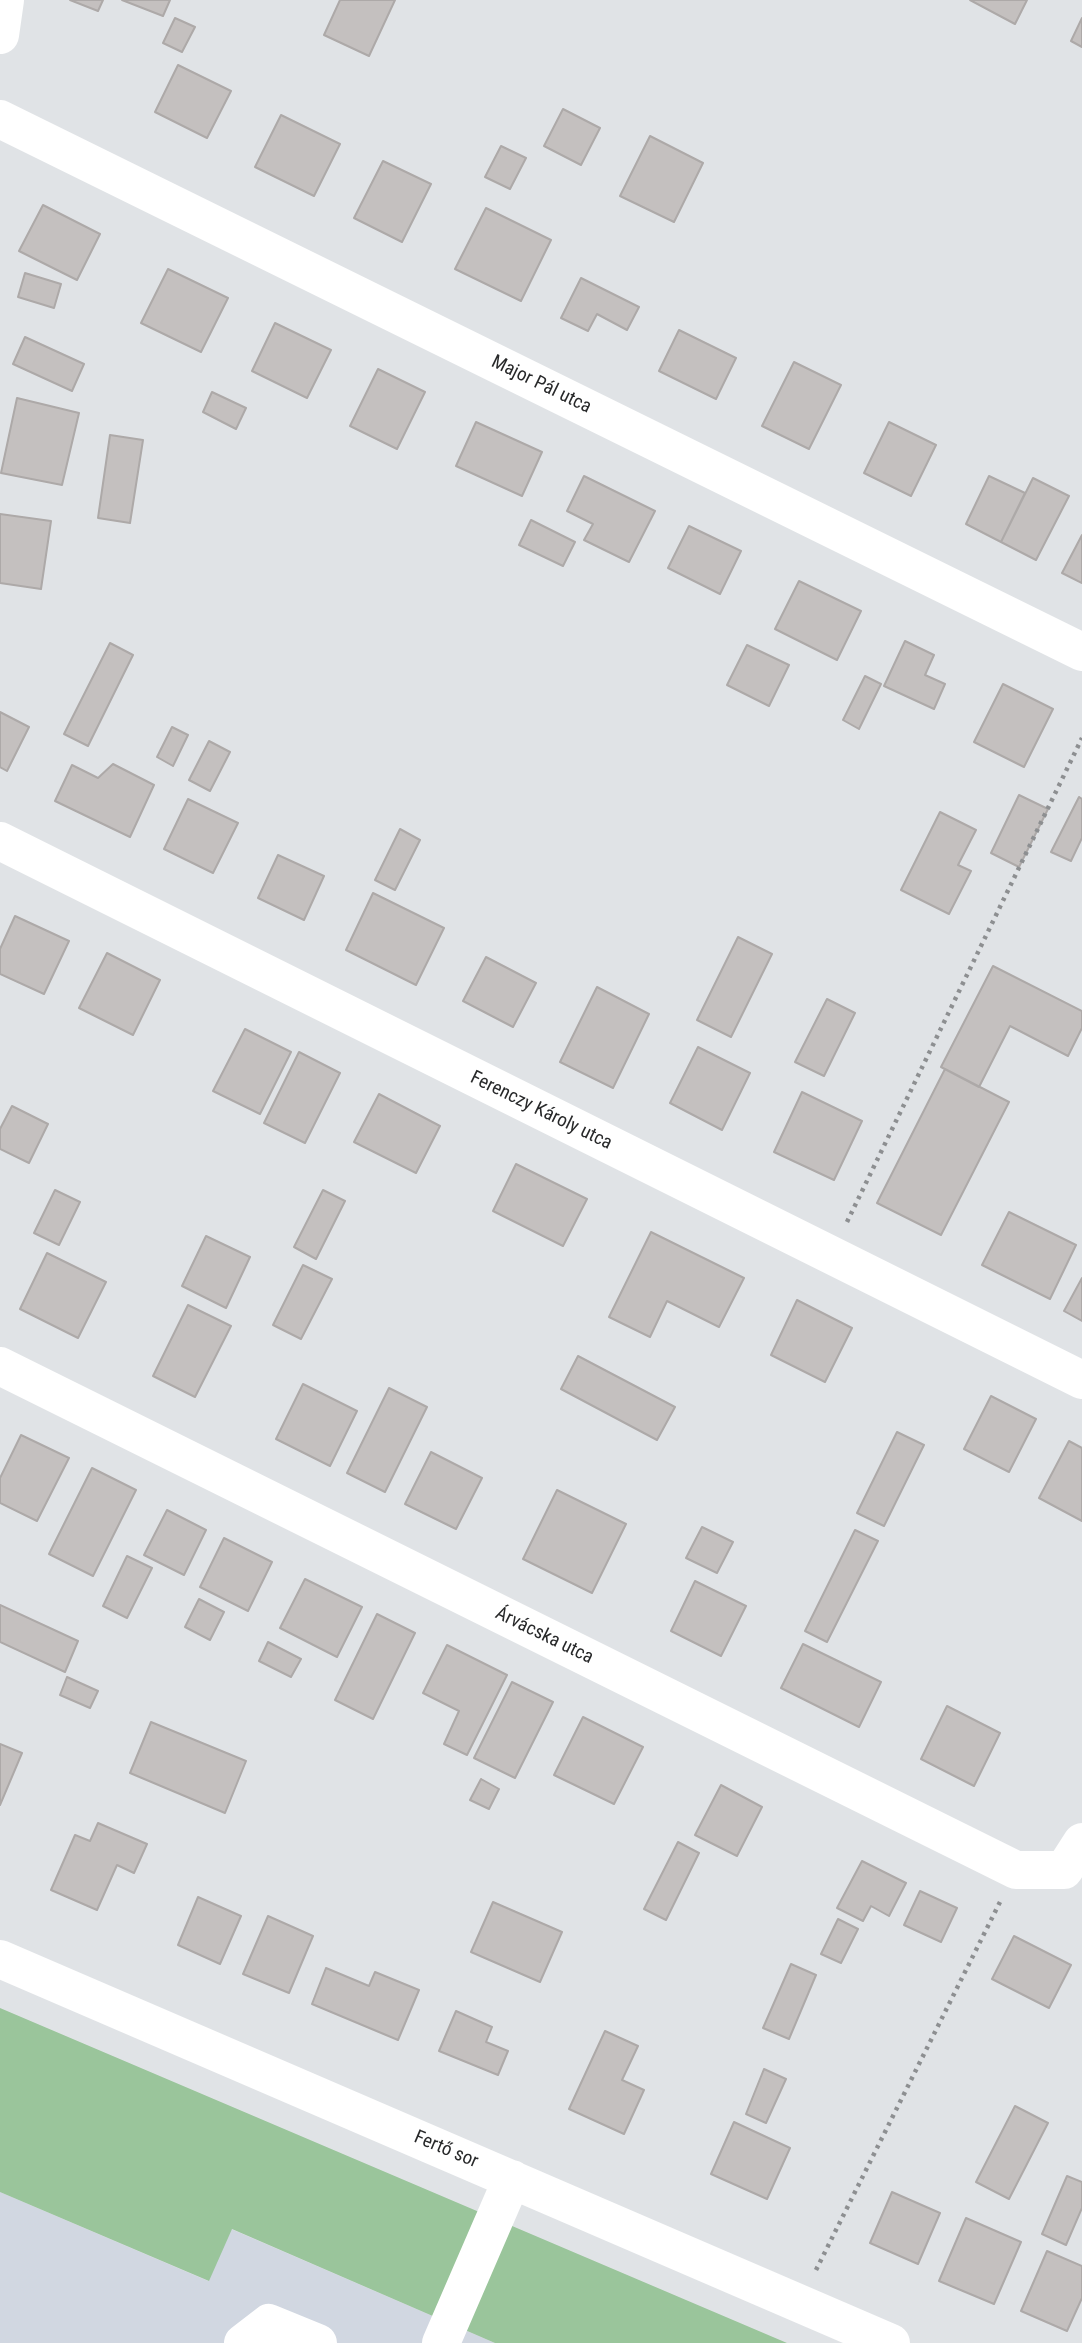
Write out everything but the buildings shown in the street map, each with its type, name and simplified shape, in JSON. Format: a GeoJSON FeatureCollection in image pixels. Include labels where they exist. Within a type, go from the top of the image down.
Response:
{"type":"FeatureCollection","features":[{"type":"Feature","properties":{"kind":"street"},"geometry":{"type":"LineString","coordinates":[[0,35],[5,0]]}},
{"type":"Feature","properties":{"kind":"street","name":"Major Pál utca"},"geometry":{"type":"LineString","coordinates":[[0,119],[1082,652]]}},
{"type":"Feature","properties":{"kind":"street","name":"Ferenczy Károly utca"},"geometry":{"type":"LineString","coordinates":[[0,841],[1082,1380]]}},
{"type":"Feature","properties":{"kind":"street","name":"Árvácska utca"},"geometry":{"type":"LineString","coordinates":[[0,1366],[1016,1870],[1064,1870],[1082,1842]]}},
{"type":"Feature","properties":{"kind":"street","name":"Fertő sor"},"geometry":{"type":"LineString","coordinates":[[0,1959],[891,2343]]}},
{"type":"Feature","properties":{"kind":"street"},"geometry":{"type":"LineString","coordinates":[[440,2343],[512,2179]]}},
{"type":"Feature","properties":{"kind":"street"},"geometry":{"type":"LineString","coordinates":[[243,2343],[269,2323],[318,2343]]}},
{"type":"Feature","properties":{"kind":"path"},"geometry":{"type":"LineString","coordinates":[[831,1255],[1082,738]]}},
{"type":"Feature","properties":{"kind":"path"},"geometry":{"type":"LineString","coordinates":[[800,2302],[1016,1870]]}},
{"type":"Feature","properties":{"kind":"shaded area"},"geometry":{"type":"Polygon","coordinates":[[[0,2192],[208,2281],[231,2229],[495,2343],[0,2343],[0,2192]]]}},
{"type":"Feature","properties":{"kind":"green space"},"geometry":{"type":"Polygon","coordinates":[[[0,2008],[787,2343],[495,2343],[232,2229],[209,2281],[0,2192],[0,2008]]]}}]}
